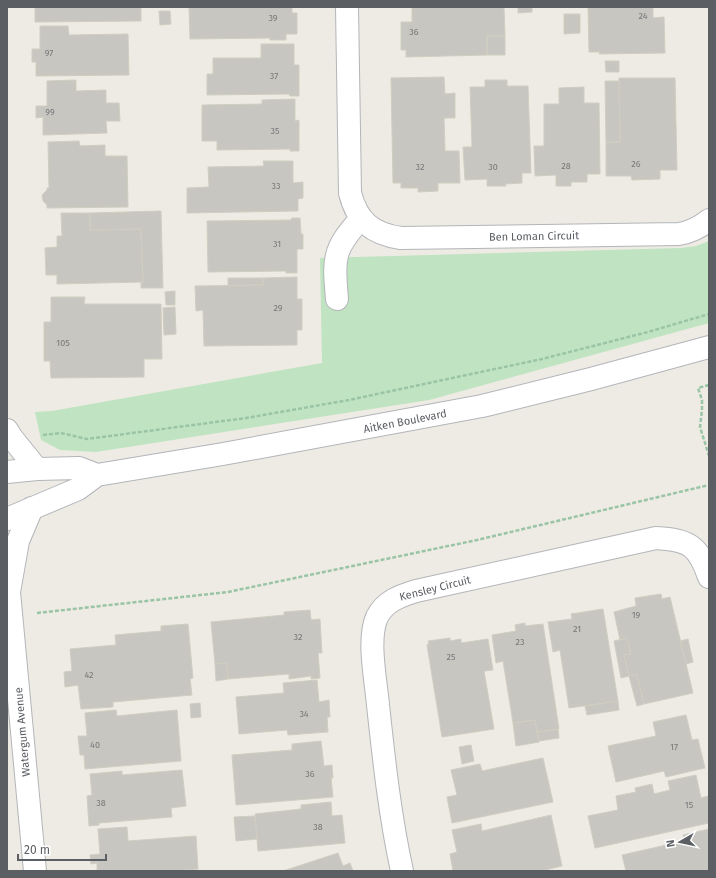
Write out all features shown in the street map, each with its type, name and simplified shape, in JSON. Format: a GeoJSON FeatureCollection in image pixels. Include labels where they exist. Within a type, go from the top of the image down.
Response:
{"type":"FeatureCollection","features":[{"type":"Feature","properties":{"kind":"street","name":"Ben Loman Circuit"},"geometry":{"type":"LineString","coordinates":[[347,7],[350,193],[354,207],[361,218],[372,229],[386,236],[401,238],[679,234],[690,232],[701,227],[709,220]]}},
{"type":"Feature","properties":{"kind":"street"},"geometry":{"type":"LineString","coordinates":[[337,299],[335,269],[338,252],[346,237],[361,218]]}},
{"type":"Feature","properties":{"kind":"street","name":"Aitken Boulevard"},"geometry":{"type":"LineString","coordinates":[[7,519],[78,489],[97,475],[223,454],[482,406],[709,347]]}},
{"type":"Feature","properties":{"kind":"street"},"geometry":{"type":"LineString","coordinates":[[10,434],[37,468]]}},
{"type":"Feature","properties":{"kind":"street","name":"Aitken Boulevard"},"geometry":{"type":"LineString","coordinates":[[7,472],[37,468],[79,468],[97,475]]}},
{"type":"Feature","properties":{"kind":"street","name":"Watergum Avenue"},"geometry":{"type":"LineString","coordinates":[[32,508],[18,541],[8,591],[12,615],[35,871]]}},
{"type":"Feature","properties":{"kind":"street","name":"Kensley Circuit"},"geometry":{"type":"LineString","coordinates":[[402,871],[387,783],[373,657],[373,634],[377,618],[387,604],[399,596],[416,591],[656,538],[673,539],[690,545],[701,556],[709,577]]}},
{"type":"Feature","properties":{"kind":"path"},"geometry":{"type":"LineString","coordinates":[[10,434],[61,433],[87,439],[246,418],[349,400],[542,358],[648,332],[709,314]]}},
{"type":"Feature","properties":{"kind":"path"},"geometry":{"type":"LineString","coordinates":[[709,385],[698,388],[702,400],[700,427],[709,456]]}},
{"type":"Feature","properties":{"kind":"path"},"geometry":{"type":"LineString","coordinates":[[12,615],[228,592],[477,540],[709,485]]}},
{"type":"Feature","properties":{"kind":"green space"},"geometry":{"type":"Polygon","coordinates":[[[709,241],[709,323],[429,400],[96,452],[60,450],[41,440],[35,412],[52,411],[322,363],[320,258],[681,248],[696,246],[709,241]]]}},
{"type":"Feature","properties":{"kind":"building"},"geometry":{"type":"Polygon","coordinates":[[[35,7],[141,7],[141,21],[35,22],[35,7]]]}},
{"type":"Feature","properties":{"kind":"building"},"geometry":{"type":"Polygon","coordinates":[[[189,7],[292,7],[292,13],[297,13],[297,34],[286,34],[286,40],[270,40],[270,38],[190,39],[189,7]]]}},
{"type":"Feature","properties":{"kind":"building"},"geometry":{"type":"Polygon","coordinates":[[[412,7],[504,7],[505,36],[487,36],[487,55],[406,57],[406,50],[401,50],[401,22],[412,22],[412,7]]]}},
{"type":"Feature","properties":{"kind":"building"},"geometry":{"type":"Polygon","coordinates":[[[518,7],[532,7],[532,12],[518,13],[518,7]]]}},
{"type":"Feature","properties":{"kind":"building"},"geometry":{"type":"Polygon","coordinates":[[[588,7],[653,7],[653,18],[664,17],[665,53],[599,54],[600,52],[589,52],[588,7]]]}},
{"type":"Feature","properties":{"kind":"building"},"geometry":{"type":"Polygon","coordinates":[[[159,11],[170,11],[171,24],[160,25],[159,11]]]}},
{"type":"Feature","properties":{"kind":"building"},"geometry":{"type":"Polygon","coordinates":[[[564,14],[580,14],[580,33],[564,34],[564,14]]]}},
{"type":"Feature","properties":{"kind":"building"},"geometry":{"type":"Polygon","coordinates":[[[40,26],[68,26],[69,35],[128,34],[129,75],[36,76],[36,62],[32,62],[32,49],[40,49],[40,26]]]}},
{"type":"Feature","properties":{"kind":"building"},"geometry":{"type":"Polygon","coordinates":[[[487,36],[505,36],[505,55],[487,55],[487,36]]]}},
{"type":"Feature","properties":{"kind":"building"},"geometry":{"type":"Polygon","coordinates":[[[261,44],[294,44],[294,65],[299,65],[299,96],[290,96],[289,94],[207,95],[207,74],[213,74],[213,58],[261,58],[261,44]]]}},
{"type":"Feature","properties":{"kind":"building"},"geometry":{"type":"Polygon","coordinates":[[[605,61],[619,61],[619,72],[606,72],[605,61]]]}},
{"type":"Feature","properties":{"kind":"building"},"geometry":{"type":"Polygon","coordinates":[[[444,77],[445,94],[455,93],[455,118],[444,118],[445,151],[459,151],[460,183],[438,183],[438,191],[418,192],[418,188],[401,188],[401,183],[393,183],[391,78],[444,77]]]}},
{"type":"Feature","properties":{"kind":"building"},"geometry":{"type":"Polygon","coordinates":[[[619,78],[675,78],[677,170],[660,170],[660,179],[632,180],[631,176],[606,176],[606,142],[620,142],[619,78]]]}},
{"type":"Feature","properties":{"kind":"building"},"geometry":{"type":"Polygon","coordinates":[[[76,80],[76,91],[106,90],[106,103],[119,103],[120,121],[106,121],[107,133],[43,135],[43,117],[36,118],[36,106],[47,106],[47,81],[76,80]]]}},
{"type":"Feature","properties":{"kind":"building"},"geometry":{"type":"Polygon","coordinates":[[[485,80],[507,80],[507,86],[528,86],[531,173],[522,173],[522,183],[505,184],[506,186],[487,186],[487,179],[465,180],[463,147],[472,147],[470,87],[485,87],[485,80]]]}},
{"type":"Feature","properties":{"kind":"building"},"geometry":{"type":"Polygon","coordinates":[[[605,81],[619,81],[620,142],[606,142],[605,81]]]}},
{"type":"Feature","properties":{"kind":"building"},"geometry":{"type":"Polygon","coordinates":[[[584,87],[584,103],[599,103],[600,174],[587,174],[587,182],[571,182],[571,186],[556,186],[556,175],[535,176],[534,146],[544,146],[544,104],[559,104],[559,88],[584,87]]]}},
{"type":"Feature","properties":{"kind":"building"},"geometry":{"type":"Polygon","coordinates":[[[295,99],[295,121],[299,120],[299,151],[290,151],[290,149],[217,150],[217,141],[202,141],[202,105],[262,104],[262,100],[295,99]]]}},
{"type":"Feature","properties":{"kind":"building"},"geometry":{"type":"Polygon","coordinates":[[[79,141],[80,146],[105,145],[105,156],[127,156],[128,207],[47,208],[47,205],[43,201],[42,195],[47,188],[49,188],[48,142],[79,141]]]}},
{"type":"Feature","properties":{"kind":"building"},"geometry":{"type":"Polygon","coordinates":[[[263,161],[293,161],[293,183],[303,182],[303,198],[298,199],[298,211],[187,213],[187,188],[209,187],[208,167],[264,166],[263,161]]]}},
{"type":"Feature","properties":{"kind":"building"},"geometry":{"type":"Polygon","coordinates":[[[161,211],[163,288],[141,288],[141,282],[143,282],[141,229],[90,230],[90,213],[161,211]]]}},
{"type":"Feature","properties":{"kind":"building"},"geometry":{"type":"Polygon","coordinates":[[[61,213],[90,213],[90,230],[141,229],[143,282],[57,284],[57,275],[46,275],[45,248],[57,247],[57,236],[62,236],[61,213]]]}},
{"type":"Feature","properties":{"kind":"building"},"geometry":{"type":"Polygon","coordinates":[[[292,218],[300,218],[301,234],[303,234],[303,249],[297,249],[297,273],[286,273],[286,271],[208,272],[207,221],[291,220],[292,218]]]}},
{"type":"Feature","properties":{"kind":"building"},"geometry":{"type":"Polygon","coordinates":[[[297,277],[297,299],[302,299],[302,330],[297,330],[297,345],[204,346],[203,310],[196,311],[195,286],[263,285],[263,278],[297,277]]]}},
{"type":"Feature","properties":{"kind":"building"},"geometry":{"type":"Polygon","coordinates":[[[228,278],[263,278],[263,285],[228,286],[228,278]]]}},
{"type":"Feature","properties":{"kind":"building"},"geometry":{"type":"Polygon","coordinates":[[[175,291],[175,305],[166,305],[165,292],[175,291]]]}},
{"type":"Feature","properties":{"kind":"building"},"geometry":{"type":"Polygon","coordinates":[[[51,297],[85,297],[84,304],[161,304],[162,359],[144,359],[144,377],[51,378],[50,361],[44,361],[44,322],[51,322],[51,297]]]}},
{"type":"Feature","properties":{"kind":"building"},"geometry":{"type":"Polygon","coordinates":[[[175,307],[176,334],[164,335],[163,308],[175,307]]]}},
{"type":"Feature","properties":{"kind":"building"},"geometry":{"type":"Polygon","coordinates":[[[661,594],[662,599],[670,597],[693,693],[644,704],[637,674],[629,676],[624,655],[631,654],[627,638],[620,640],[614,612],[636,606],[635,598],[661,594]]]}},
{"type":"Feature","properties":{"kind":"building"},"geometry":{"type":"Polygon","coordinates":[[[603,609],[618,701],[569,708],[560,650],[553,652],[548,622],[572,619],[571,614],[603,609]]]}},
{"type":"Feature","properties":{"kind":"building"},"geometry":{"type":"Polygon","coordinates":[[[310,610],[311,620],[320,619],[322,653],[318,653],[320,678],[311,679],[311,676],[289,679],[289,674],[228,679],[227,663],[215,664],[211,622],[284,615],[284,612],[310,610]]]}},
{"type":"Feature","properties":{"kind":"building"},"geometry":{"type":"Polygon","coordinates":[[[525,623],[525,626],[543,624],[559,729],[537,732],[535,720],[513,723],[503,661],[496,663],[492,635],[516,631],[515,625],[525,623]]]}},
{"type":"Feature","properties":{"kind":"building"},"geometry":{"type":"Polygon","coordinates":[[[188,624],[193,678],[190,679],[192,695],[113,702],[113,707],[81,709],[78,685],[65,687],[64,672],[72,671],[70,649],[116,645],[115,635],[161,631],[161,626],[188,624]]]}},
{"type":"Feature","properties":{"kind":"building"},"geometry":{"type":"Polygon","coordinates":[[[450,638],[450,641],[461,639],[461,643],[488,639],[493,670],[484,671],[494,729],[442,737],[427,645],[429,644],[428,641],[450,638]]]}},
{"type":"Feature","properties":{"kind":"building"},"geometry":{"type":"Polygon","coordinates":[[[627,638],[631,654],[624,655],[629,676],[621,678],[614,641],[627,638]]]}},
{"type":"Feature","properties":{"kind":"building"},"geometry":{"type":"Polygon","coordinates":[[[688,639],[693,662],[686,664],[680,641],[688,639]]]}},
{"type":"Feature","properties":{"kind":"building"},"geometry":{"type":"Polygon","coordinates":[[[227,663],[228,679],[216,681],[215,664],[227,663]]]}},
{"type":"Feature","properties":{"kind":"building"},"geometry":{"type":"Polygon","coordinates":[[[637,674],[644,704],[637,706],[629,676],[637,674]]]}},
{"type":"Feature","properties":{"kind":"building"},"geometry":{"type":"Polygon","coordinates":[[[317,680],[319,702],[329,700],[330,717],[327,717],[328,732],[288,735],[287,730],[239,734],[236,697],[284,693],[283,683],[317,680]]]}},
{"type":"Feature","properties":{"kind":"building"},"geometry":{"type":"Polygon","coordinates":[[[618,701],[619,710],[587,715],[585,706],[618,701]]]}},
{"type":"Feature","properties":{"kind":"building"},"geometry":{"type":"Polygon","coordinates":[[[200,703],[201,717],[191,718],[190,704],[200,703]]]}},
{"type":"Feature","properties":{"kind":"building"},"geometry":{"type":"Polygon","coordinates":[[[116,710],[117,716],[177,710],[181,761],[85,769],[84,755],[80,755],[78,736],[87,736],[85,713],[116,710]]]}},
{"type":"Feature","properties":{"kind":"building"},"geometry":{"type":"Polygon","coordinates":[[[686,715],[692,740],[698,739],[705,768],[666,777],[664,771],[616,782],[608,746],[656,736],[653,722],[686,715]]]}},
{"type":"Feature","properties":{"kind":"building"},"geometry":{"type":"Polygon","coordinates":[[[535,720],[539,742],[516,746],[513,723],[535,720]]]}},
{"type":"Feature","properties":{"kind":"building"},"geometry":{"type":"Polygon","coordinates":[[[558,729],[559,738],[539,741],[537,732],[558,729]]]}},
{"type":"Feature","properties":{"kind":"building"},"geometry":{"type":"Polygon","coordinates":[[[321,741],[324,766],[332,765],[333,778],[331,778],[333,797],[236,805],[232,755],[292,750],[292,744],[321,741]]]}},
{"type":"Feature","properties":{"kind":"building"},"geometry":{"type":"Polygon","coordinates":[[[471,745],[474,761],[462,764],[459,747],[471,745]]]}},
{"type":"Feature","properties":{"kind":"building"},"geometry":{"type":"Polygon","coordinates":[[[543,758],[553,802],[452,823],[447,797],[457,795],[451,770],[480,764],[482,771],[543,758]]]}},
{"type":"Feature","properties":{"kind":"building"},"geometry":{"type":"Polygon","coordinates":[[[182,770],[186,806],[171,808],[172,817],[99,823],[99,825],[89,826],[87,796],[92,795],[90,774],[122,771],[122,775],[182,770]]]}},
{"type":"Feature","properties":{"kind":"building"},"geometry":{"type":"Polygon","coordinates":[[[696,775],[701,798],[708,796],[709,823],[595,848],[588,816],[618,810],[616,796],[636,792],[635,788],[652,784],[654,794],[670,790],[668,781],[696,775]]]}},
{"type":"Feature","properties":{"kind":"building"},"geometry":{"type":"Polygon","coordinates":[[[331,802],[332,816],[342,815],[345,843],[258,851],[255,814],[301,809],[301,805],[331,802]]]}},
{"type":"Feature","properties":{"kind":"building"},"geometry":{"type":"Polygon","coordinates":[[[551,815],[562,866],[541,871],[453,871],[450,854],[457,852],[452,830],[481,824],[482,831],[551,815]]]}},
{"type":"Feature","properties":{"kind":"building"},"geometry":{"type":"Polygon","coordinates":[[[255,816],[257,839],[236,841],[234,817],[255,816]]]}},
{"type":"Feature","properties":{"kind":"building"},"geometry":{"type":"Polygon","coordinates":[[[127,827],[128,841],[196,836],[198,869],[174,871],[97,871],[97,863],[91,864],[90,855],[100,854],[98,829],[127,827]]]}},
{"type":"Feature","properties":{"kind":"building"},"geometry":{"type":"Polygon","coordinates":[[[709,829],[709,871],[626,871],[622,855],[684,841],[683,835],[709,829]]]}},
{"type":"Feature","properties":{"kind":"building"},"geometry":{"type":"Polygon","coordinates":[[[338,853],[343,866],[350,863],[353,871],[283,871],[338,853]]]}}]}
